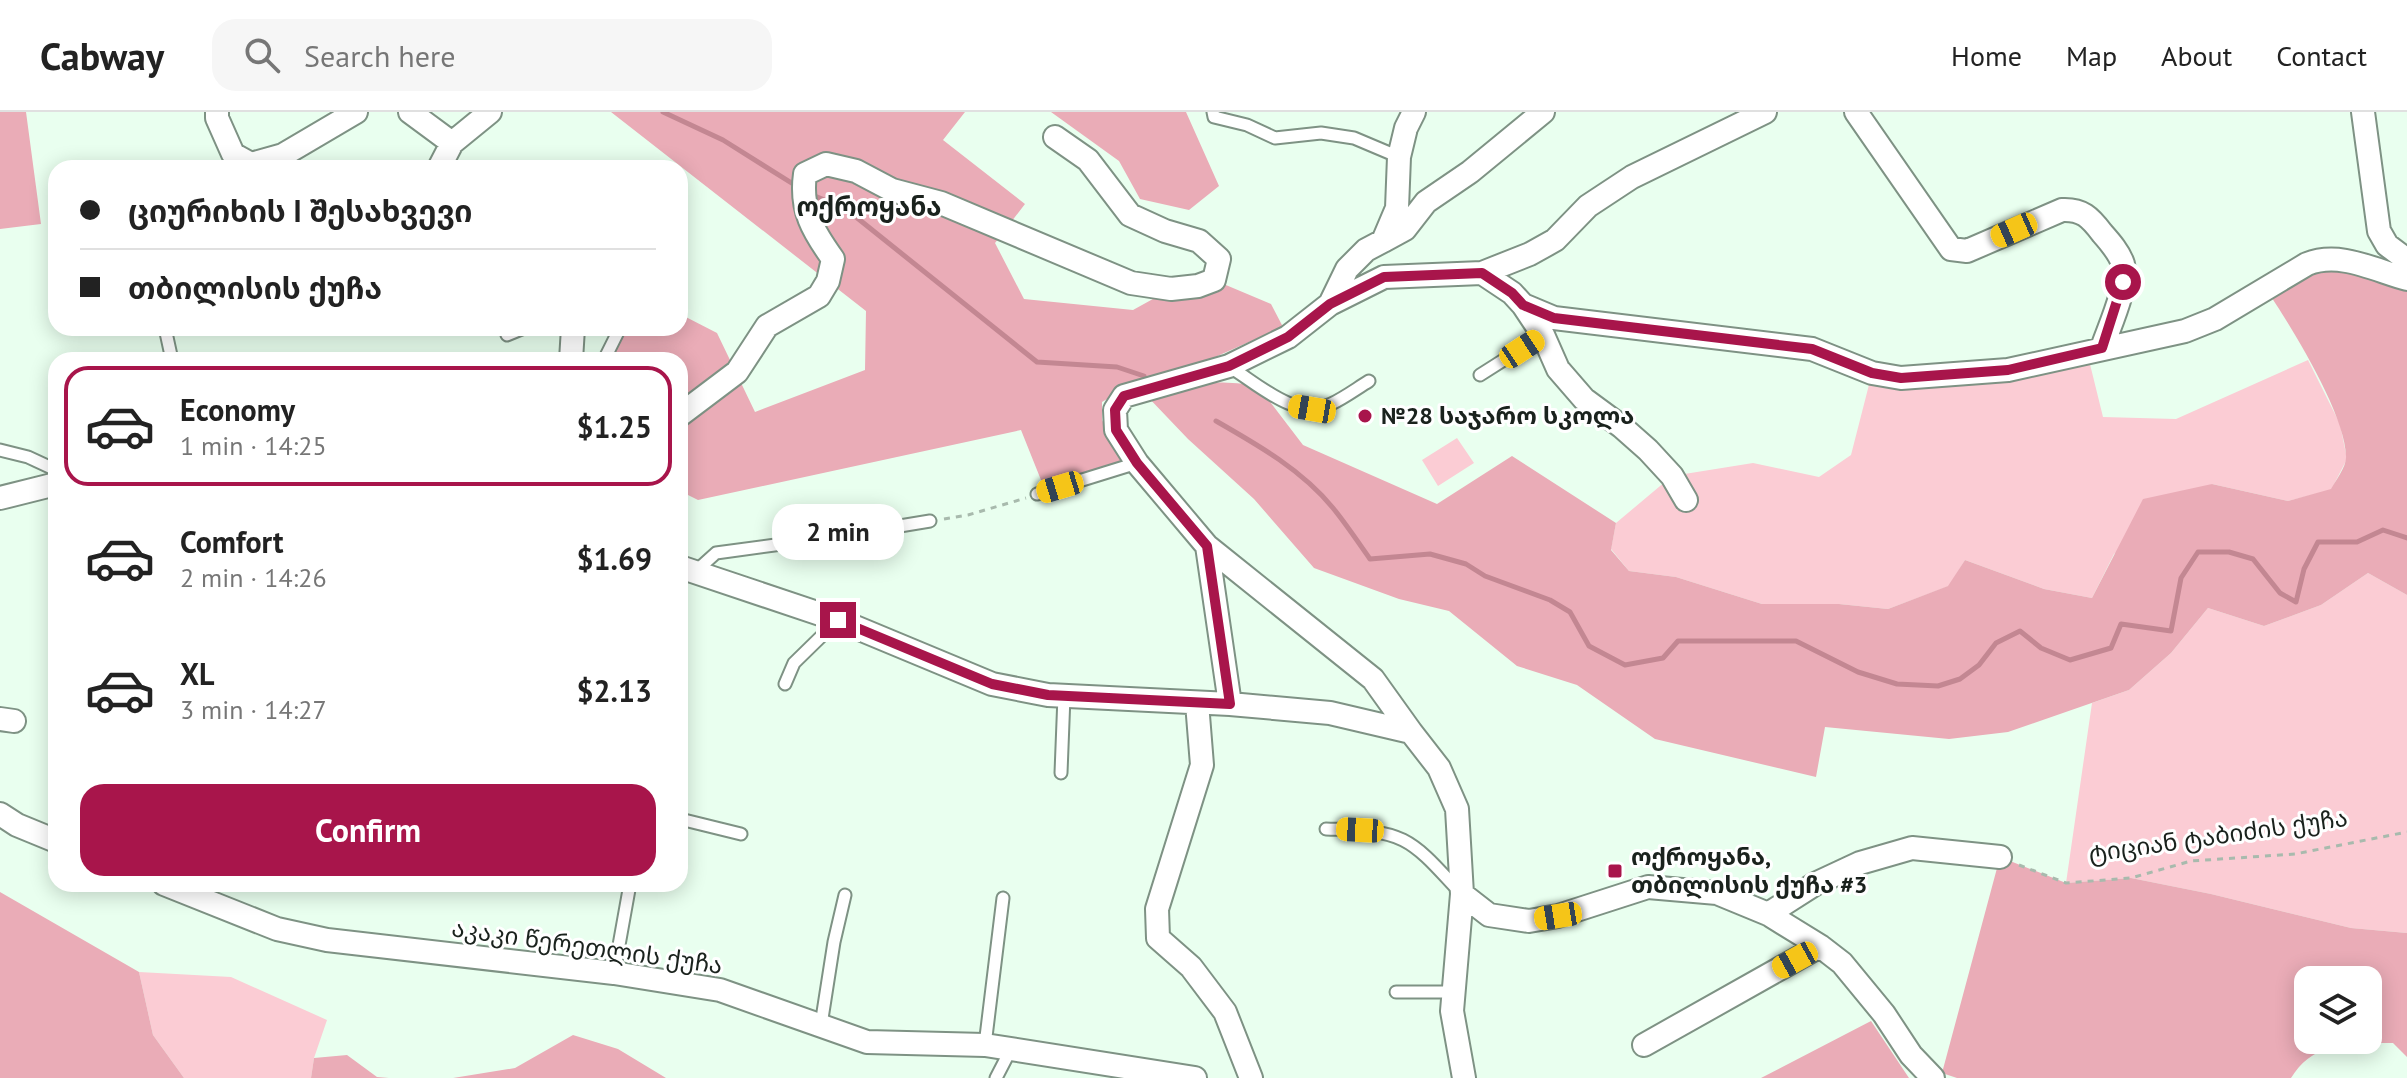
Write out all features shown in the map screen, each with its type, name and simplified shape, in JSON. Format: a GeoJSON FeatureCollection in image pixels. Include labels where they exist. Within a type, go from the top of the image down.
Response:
{"type":"FeatureCollection","features":[{"type":"Feature","properties":{"kind":"street"},"geometry":{"type":"LineString","coordinates":[[217,112],[233,154],[244,160]]}},
{"type":"Feature","properties":{"kind":"street"},"geometry":{"type":"LineString","coordinates":[[265,160],[283,155],[356,112]]}},
{"type":"Feature","properties":{"kind":"street"},"geometry":{"type":"LineString","coordinates":[[410,112],[452,143]]}},
{"type":"Feature","properties":{"kind":"street"},"geometry":{"type":"LineString","coordinates":[[443,160],[452,143],[490,112]]}},
{"type":"Feature","properties":{"kind":"street"},"geometry":{"type":"LineString","coordinates":[[1383,241],[1397,208],[1399,157],[1406,128],[1414,112]]}},
{"type":"Feature","properties":{"kind":"street"},"geometry":{"type":"LineString","coordinates":[[1330,304],[1347,269],[1366,250],[1405,229],[1426,202],[1470,172],[1543,112]]}},
{"type":"Feature","properties":{"kind":"street"},"geometry":{"type":"LineString","coordinates":[[1464,1078],[1452,1011],[1462,894],[1457,809],[1439,768],[1373,679],[1207,546],[1137,463],[1116,430],[1115,410],[1124,396],[1229,366],[1288,337],[1330,304],[1384,277],[1482,273],[1530,254],[1555,240],[1588,206],[1632,177],[1765,112]]}},
{"type":"Feature","properties":{"kind":"street"},"geometry":{"type":"LineString","coordinates":[[1856,112],[1951,249],[1967,251],[2062,210],[2075,209],[2089,215],[2124,266],[2123,282],[2102,348]]}},
{"type":"Feature","properties":{"kind":"street"},"geometry":{"type":"LineString","coordinates":[[2363,112],[2379,231],[2387,245],[2407,260]]}},
{"type":"Feature","properties":{"kind":"street"},"geometry":{"type":"LineString","coordinates":[[688,409],[737,372],[767,326],[819,296],[828,281],[833,259],[811,229],[803,190],[805,174],[826,164],[856,171],[892,190],[941,203],[1131,283],[1171,289],[1198,286],[1214,280],[1219,259],[1199,241],[1130,215],[1088,160],[1055,137]]}},
{"type":"Feature","properties":{"kind":"street"},"geometry":{"type":"LineString","coordinates":[[1523,305],[1554,318],[1586,324],[1812,349],[1872,373],[1901,378],[2008,370],[2185,331],[2322,258],[2335,258],[2407,279]]}},
{"type":"Feature","properties":{"kind":"street"},"geometry":{"type":"LineString","coordinates":[[1482,273],[1512,293],[1523,305],[1543,335],[1558,369],[1584,399],[1648,450],[1672,476],[1686,500]]}},
{"type":"Feature","properties":{"kind":"street"},"geometry":{"type":"LineString","coordinates":[[0,498],[48,486]]}},
{"type":"Feature","properties":{"kind":"street"},"geometry":{"type":"LineString","coordinates":[[1207,546],[1230,704]]}},
{"type":"Feature","properties":{"kind":"street"},"geometry":{"type":"LineString","coordinates":[[688,569],[838,620],[992,684],[1064,696],[1230,704],[1330,713],[1411,732]]}},
{"type":"Feature","properties":{"kind":"street"},"geometry":{"type":"LineString","coordinates":[[1197,703],[1202,765],[1157,909],[1158,938],[1191,967],[1225,1012],[1251,1078]]}},
{"type":"Feature","properties":{"kind":"street"},"geometry":{"type":"LineString","coordinates":[[0,814],[48,838]]}},
{"type":"Feature","properties":{"kind":"street"},"geometry":{"type":"LineString","coordinates":[[1768,914],[1815,884],[1860,863],[1912,848],[2000,857]]}},
{"type":"Feature","properties":{"kind":"street"},"geometry":{"type":"LineString","coordinates":[[1462,894],[1489,915],[1529,921],[1558,916],[1648,887],[1717,893],[1768,914],[1842,963],[1884,1014],[1911,1055],[1933,1078]]}},
{"type":"Feature","properties":{"kind":"street","name":"აკაკი წერეთლის ქუჩა"},"geometry":{"type":"LineString","coordinates":[[184,892],[277,929],[327,940],[614,973],[720,990],[867,1042],[985,1045],[1195,1078]]}},
{"type":"Feature","properties":{"kind":"street"},"geometry":{"type":"LineString","coordinates":[[1644,1045],[1820,946]]}},
{"type":"Feature","properties":{"kind":"lane"},"geometry":{"type":"LineString","coordinates":[[1213,112],[1214,117],[1247,125],[1275,138],[1321,133],[1354,138],[1399,157]]}},
{"type":"Feature","properties":{"kind":"lane"},"geometry":{"type":"LineString","coordinates":[[1480,375],[1543,335]]}},
{"type":"Feature","properties":{"kind":"lane"},"geometry":{"type":"LineString","coordinates":[[1229,366],[1293,406],[1312,409],[1329,405],[1369,381]]}},
{"type":"Feature","properties":{"kind":"lane"},"geometry":{"type":"LineString","coordinates":[[0,450],[48,466]]}},
{"type":"Feature","properties":{"kind":"lane"},"geometry":{"type":"LineString","coordinates":[[1037,494],[1137,463]]}},
{"type":"Feature","properties":{"kind":"lane"},"geometry":{"type":"LineString","coordinates":[[688,569],[716,553],[930,521]]}},
{"type":"Feature","properties":{"kind":"lane"},"geometry":{"type":"LineString","coordinates":[[785,684],[794,663],[838,620]]}},
{"type":"Feature","properties":{"kind":"lane"},"geometry":{"type":"LineString","coordinates":[[1061,773],[1064,696]]}},
{"type":"Feature","properties":{"kind":"lane"},"geometry":{"type":"LineString","coordinates":[[688,821],[741,834]]}},
{"type":"Feature","properties":{"kind":"lane"},"geometry":{"type":"LineString","coordinates":[[1326,829],[1360,830],[1404,840],[1462,894]]}},
{"type":"Feature","properties":{"kind":"lane"},"geometry":{"type":"LineString","coordinates":[[614,973],[629,892]]}},
{"type":"Feature","properties":{"kind":"lane"},"geometry":{"type":"LineString","coordinates":[[821,1025],[845,895]]}},
{"type":"Feature","properties":{"kind":"lane"},"geometry":{"type":"LineString","coordinates":[[985,1045],[1003,898]]}},
{"type":"Feature","properties":{"kind":"lane"},"geometry":{"type":"LineString","coordinates":[[1396,992],[1452,992]]}},
{"type":"Feature","properties":{"kind":"lane"},"geometry":{"type":"LineString","coordinates":[[996,1078],[1011,1049]]}},
{"type":"Feature","properties":{"kind":"path"},"geometry":{"type":"LineString","coordinates":[[930,521],[968,515],[1037,494]]}},
{"type":"Feature","properties":{"kind":"path","name":"ტიციან ტაბიძის ქუჩა"},"geometry":{"type":"LineString","coordinates":[[2000,857],[2066,883],[2131,878],[2191,861],[2295,854],[2407,832]]}},
{"type":"Feature","properties":{"kind":"shaded area"},"geometry":{"type":"Polygon","coordinates":[[[0,112],[26,112],[41,224],[0,229],[0,112]]]}},
{"type":"Feature","properties":{"kind":"shaded area"},"geometry":{"type":"Polygon","coordinates":[[[611,112],[965,112],[943,140],[1025,204],[995,243],[1024,299],[1133,310],[1171,289],[1214,280],[1271,304],[1283,327],[1204,362],[1127,387],[1102,402],[1102,420],[1125,461],[1043,485],[1021,430],[698,500],[688,495],[688,352],[608,352],[614,336],[688,336],[688,318],[717,333],[755,412],[865,370],[866,311],[688,172],[688,160],[673,160],[611,112]]]}},
{"type":"Feature","properties":{"kind":"shaded area"},"geometry":{"type":"Polygon","coordinates":[[[1051,112],[1186,112],[1219,186],[1189,210],[1140,199],[1119,161],[1051,112]]]}},
{"type":"Feature","properties":{"kind":"shaded area"},"geometry":{"type":"Polygon","coordinates":[[[2307,264],[2407,279],[2407,595],[2368,573],[2321,605],[2264,626],[2208,608],[2171,653],[2129,690],[2008,732],[1949,739],[1825,727],[1816,777],[1655,739],[1577,685],[1517,666],[1449,611],[1399,599],[1314,568],[1254,499],[1188,439],[1146,395],[1202,383],[1258,386],[1303,445],[1437,504],[1512,456],[1616,523],[1611,550],[1629,571],[1676,577],[1762,604],[1839,604],[1888,609],[1948,586],[1965,560],[2044,589],[2092,598],[2143,499],[2212,484],[2288,501],[2331,489],[2346,460],[2337,417],[2315,370],[2266,289],[2307,264]]]}},
{"type":"Feature","properties":{"kind":"shaded area"},"geometry":{"type":"Polygon","coordinates":[[[2087,352],[2103,417],[2176,419],[2308,360],[2340,424],[2347,459],[2331,490],[2288,501],[2212,484],[2114,554],[2092,598],[2044,589],[1965,560],[1949,586],[1888,609],[1839,604],[1762,604],[1676,577],[1629,571],[1611,549],[1616,523],[1672,476],[1753,463],[1819,477],[1851,455],[1872,373],[2087,352]]]}},
{"type":"Feature","properties":{"kind":"shaded area"},"geometry":{"type":"Polygon","coordinates":[[[1457,438],[1474,463],[1438,486],[1422,460],[1457,438]]]}},
{"type":"Feature","properties":{"kind":"shaded area"},"geometry":{"type":"Polygon","coordinates":[[[2368,573],[2407,595],[2407,933],[2351,928],[2131,878],[2066,883],[2092,703],[2129,690],[2171,653],[2208,608],[2264,626],[2321,605],[2368,573]]]}},
{"type":"Feature","properties":{"kind":"shaded area"},"geometry":{"type":"Polygon","coordinates":[[[2000,857],[2066,883],[2131,878],[2351,928],[2407,933],[2407,1057],[2393,1043],[2382,1043],[2382,966],[2294,966],[2294,1054],[2315,1054],[2291,1078],[1957,1078],[1942,1073],[2000,857]]]}},
{"type":"Feature","properties":{"kind":"shaded area"},"geometry":{"type":"Polygon","coordinates":[[[0,892],[139,972],[153,1035],[184,1078],[0,1078],[0,892]]]}},
{"type":"Feature","properties":{"kind":"shaded area"},"geometry":{"type":"Polygon","coordinates":[[[139,972],[231,977],[327,1020],[314,1058],[311,1078],[184,1078],[153,1035],[139,972]]]}},
{"type":"Feature","properties":{"kind":"shaded area"},"geometry":{"type":"Polygon","coordinates":[[[1871,1021],[1909,1078],[1761,1078],[1871,1021]]]}},
{"type":"Feature","properties":{"kind":"shaded area"},"geometry":{"type":"Polygon","coordinates":[[[573,1035],[618,1049],[666,1078],[453,1078],[515,1068],[573,1035]]]}},
{"type":"Feature","properties":{"kind":"shaded area"},"geometry":{"type":"Polygon","coordinates":[[[347,1055],[377,1077],[389,1078],[311,1078],[314,1058],[347,1055]]]}},
{"type":"Feature","properties":{"kind":"waterway"},"geometry":{"type":"LineString","coordinates":[[663,112],[723,140],[798,187]]}},
{"type":"Feature","properties":{"kind":"waterway"},"geometry":{"type":"LineString","coordinates":[[810,194],[846,209],[1037,362],[1117,367],[1144,376]]}},
{"type":"Feature","properties":{"kind":"waterway"},"geometry":{"type":"LineString","coordinates":[[1216,421],[1263,449],[1308,482],[1333,508],[1370,559],[1430,554],[1466,564],[1485,576],[1550,600],[1570,612],[1589,646],[1625,665],[1663,658],[1678,641],[1796,641],[1858,672],[1897,684],[1938,686],[1960,679],[1979,665],[1996,643],[2020,631],[2041,648],[2070,660],[2111,648],[2121,624],[2171,631],[2181,578],[2198,552],[2229,552],[2253,559],[2280,593],[2296,602],[2304,569],[2318,542],[2357,542],[2383,530],[2407,538]]}},
{"type":"Feature","properties":{"kind":"place","name":"№28 საჯარო სკოლა"},"geometry":{"type":"Point","coordinates":[1365,416]}},
{"type":"Feature","properties":{"kind":"place","name":"ოქროყანა, თბილისის ქუჩა #3"},"geometry":{"type":"Point","coordinates":[1615,871]}},
{"type":"Feature","properties":{"kind":"district","name":"ოქროყანა"},"geometry":{"type":"Point","coordinates":[869,207]}},
{"type":"Feature","properties":{"kind":"route"},"geometry":{"type":"LineString","coordinates":[[838,620],[992,684],[1048,695],[1230,704],[1207,546],[1137,463],[1116,430],[1115,410],[1124,396],[1229,366],[1288,337],[1330,304],[1384,277],[1482,273],[1497,281],[1523,305],[1554,318],[1812,349],[1872,373],[1901,378],[2008,370],[2102,348],[2123,282]]}}]}
